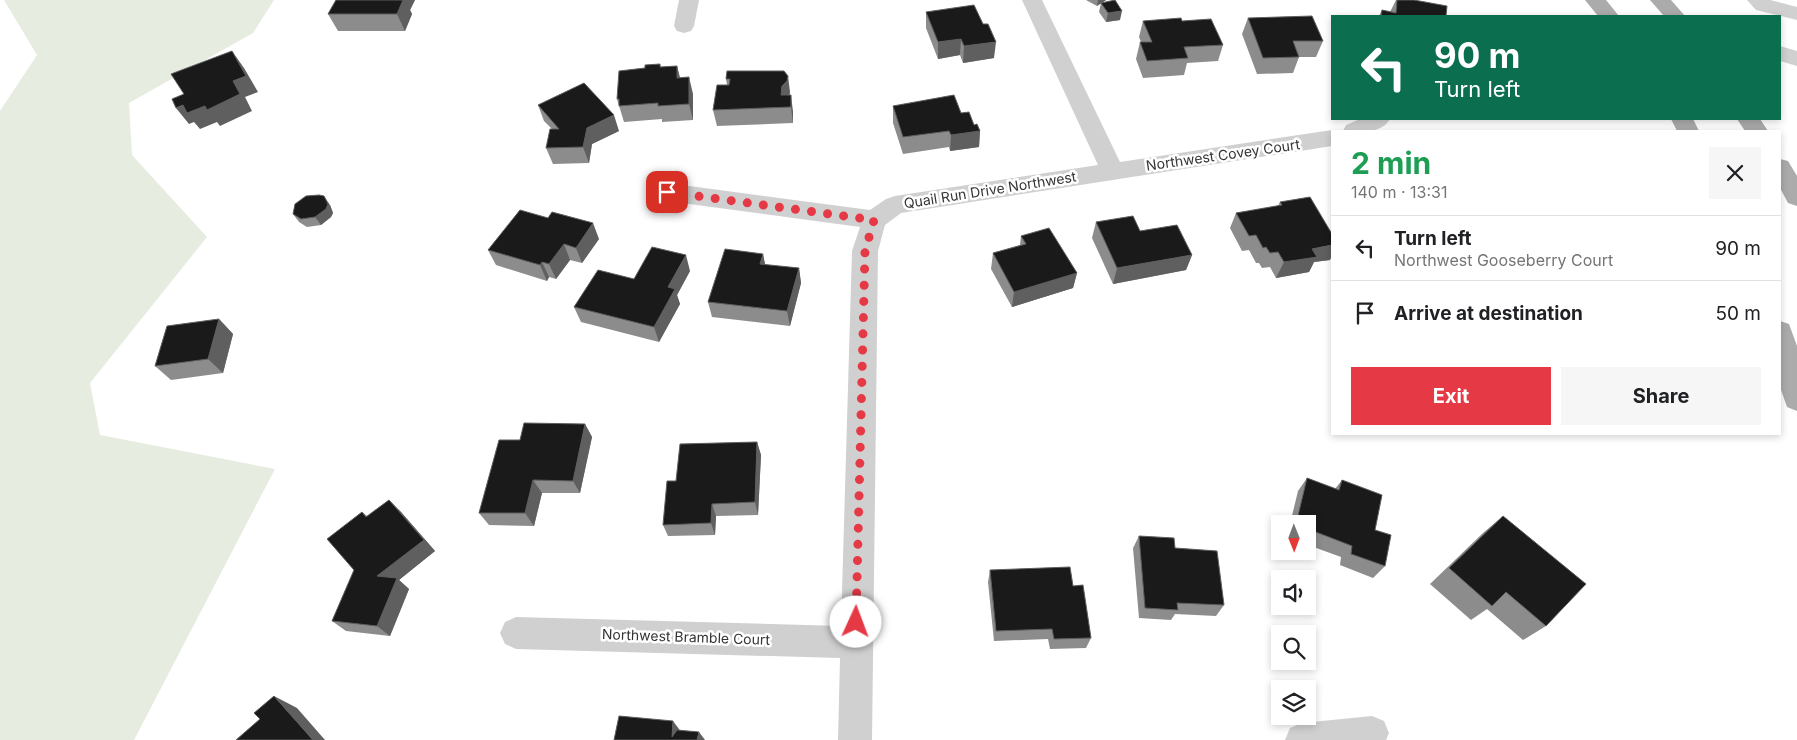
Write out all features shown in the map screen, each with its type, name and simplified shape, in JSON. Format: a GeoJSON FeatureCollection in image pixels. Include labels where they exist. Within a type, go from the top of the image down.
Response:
{"type":"FeatureCollection","features":[{"type":"Feature","properties":{"kind":"main road"},"geometry":{"type":"LineString","coordinates":[[1595,0],[1608,15]]}},
{"type":"Feature","properties":{"kind":"main road"},"geometry":{"type":"LineString","coordinates":[[1660,0],[1674,15]]}},
{"type":"Feature","properties":{"kind":"main road"},"geometry":{"type":"LineString","coordinates":[[1781,169],[1797,197]]}},
{"type":"Feature","properties":{"kind":"main road"},"geometry":{"type":"LineString","coordinates":[[1781,336],[1797,399]]}},
{"type":"Feature","properties":{"kind":"street"},"geometry":{"type":"LineString","coordinates":[[684,26],[689,0]]}},
{"type":"Feature","properties":{"kind":"street"},"geometry":{"type":"LineString","coordinates":[[1032,0],[1113,171]]}},
{"type":"Feature","properties":{"kind":"street"},"geometry":{"type":"LineString","coordinates":[[1758,0],[1763,5],[1797,14]]}},
{"type":"Feature","properties":{"kind":"street"},"geometry":{"type":"LineString","coordinates":[[1781,54],[1797,59]]}},
{"type":"Feature","properties":{"kind":"street"},"geometry":{"type":"LineString","coordinates":[[1356,130],[1377,120]]}},
{"type":"Feature","properties":{"kind":"street","name":"Northwest Covey Court"},"geometry":{"type":"LineString","coordinates":[[1113,171],[1331,138]]}},
{"type":"Feature","properties":{"kind":"street","name":"Quail Run Drive Northwest"},"geometry":{"type":"LineString","coordinates":[[874,220],[896,205],[1113,171]]}},
{"type":"Feature","properties":{"kind":"street"},"geometry":{"type":"LineString","coordinates":[[667,192],[874,220],[865,251],[855,740]]}},
{"type":"Feature","properties":{"kind":"street","name":"Northwest Bramble Court"},"geometry":{"type":"LineString","coordinates":[[516,633],[856,642]]}},
{"type":"Feature","properties":{"kind":"street"},"geometry":{"type":"LineString","coordinates":[[1302,740],[1372,734]]}},
{"type":"Feature","properties":{"kind":"shaded area"},"geometry":{"type":"Polygon","coordinates":[[[4,0],[274,0],[253,33],[129,103],[132,155],[207,237],[90,383],[100,435],[275,469],[134,740],[0,740],[0,111],[37,55],[4,0]]]}},
{"type":"Feature","properties":{"kind":"building"},"geometry":{"type":"Polygon","coordinates":[[[336,0],[403,0],[397,14],[328,14],[336,0]]]}},
{"type":"Feature","properties":{"kind":"building"},"geometry":{"type":"Polygon","coordinates":[[[1115,0],[1122,11],[1108,13],[1101,3],[1115,0]]]}},
{"type":"Feature","properties":{"kind":"building"},"geometry":{"type":"Polygon","coordinates":[[[1397,0],[1414,0],[1447,6],[1446,15],[1381,15],[1382,10],[1396,13],[1397,0]]]}},
{"type":"Feature","properties":{"kind":"building"},"geometry":{"type":"Polygon","coordinates":[[[974,5],[983,24],[988,24],[996,42],[964,46],[961,39],[938,42],[926,12],[974,5]]]}},
{"type":"Feature","properties":{"kind":"building"},"geometry":{"type":"Polygon","coordinates":[[[1312,16],[1323,41],[1293,41],[1299,57],[1263,58],[1248,18],[1312,16]]]}},
{"type":"Feature","properties":{"kind":"building"},"geometry":{"type":"Polygon","coordinates":[[[1181,18],[1182,21],[1211,19],[1223,45],[1184,47],[1188,58],[1147,61],[1140,42],[1152,42],[1143,21],[1181,18]]]}},
{"type":"Feature","properties":{"kind":"building"},"geometry":{"type":"Polygon","coordinates":[[[232,51],[246,76],[233,81],[240,94],[207,110],[205,106],[187,113],[183,105],[176,108],[172,99],[184,94],[171,74],[232,51]]]}},
{"type":"Feature","properties":{"kind":"building"},"geometry":{"type":"Polygon","coordinates":[[[660,64],[660,67],[677,66],[677,78],[689,77],[689,104],[658,106],[658,103],[619,106],[619,99],[617,99],[619,71],[645,68],[645,65],[660,64]]]}},
{"type":"Feature","properties":{"kind":"building"},"geometry":{"type":"Polygon","coordinates":[[[727,71],[784,71],[788,76],[787,81],[782,86],[781,95],[791,95],[791,107],[713,110],[717,85],[729,85],[730,79],[726,79],[727,71]]]}},
{"type":"Feature","properties":{"kind":"building"},"geometry":{"type":"Polygon","coordinates":[[[584,83],[614,115],[587,128],[583,147],[546,148],[550,129],[559,129],[538,105],[584,83]]]}},
{"type":"Feature","properties":{"kind":"building"},"geometry":{"type":"Polygon","coordinates":[[[954,95],[961,113],[969,112],[974,125],[977,124],[980,131],[951,135],[949,131],[903,137],[893,106],[954,95]]]}},
{"type":"Feature","properties":{"kind":"building"},"geometry":{"type":"Polygon","coordinates":[[[306,196],[324,196],[328,204],[326,209],[315,217],[301,219],[293,214],[295,204],[306,196]]]}},
{"type":"Feature","properties":{"kind":"building"},"geometry":{"type":"Polygon","coordinates":[[[1310,197],[1331,232],[1331,245],[1312,249],[1317,257],[1284,262],[1278,252],[1270,253],[1266,247],[1263,248],[1256,235],[1249,236],[1236,213],[1282,205],[1280,202],[1310,197]]]}},
{"type":"Feature","properties":{"kind":"building"},"geometry":{"type":"Polygon","coordinates":[[[520,210],[548,218],[552,212],[593,223],[576,248],[564,244],[549,264],[542,262],[540,265],[488,250],[520,210]]]}},
{"type":"Feature","properties":{"kind":"building"},"geometry":{"type":"Polygon","coordinates":[[[1133,216],[1140,231],[1177,225],[1192,255],[1117,268],[1096,222],[1133,216]]]}},
{"type":"Feature","properties":{"kind":"building"},"geometry":{"type":"Polygon","coordinates":[[[1049,228],[1077,273],[1014,292],[993,253],[1026,244],[1021,236],[1049,228]]]}},
{"type":"Feature","properties":{"kind":"building"},"geometry":{"type":"Polygon","coordinates":[[[652,247],[686,255],[668,287],[675,289],[654,327],[574,307],[598,270],[634,279],[652,247]]]}},
{"type":"Feature","properties":{"kind":"building"},"geometry":{"type":"Polygon","coordinates":[[[725,249],[763,254],[760,264],[799,268],[787,311],[708,302],[725,249]]]}},
{"type":"Feature","properties":{"kind":"building"},"geometry":{"type":"Polygon","coordinates":[[[219,319],[208,359],[155,366],[167,326],[219,319]]]}},
{"type":"Feature","properties":{"kind":"building"},"geometry":{"type":"Polygon","coordinates":[[[524,423],[585,424],[573,481],[533,480],[525,513],[479,513],[499,440],[520,440],[524,423]]]}},
{"type":"Feature","properties":{"kind":"building"},"geometry":{"type":"Polygon","coordinates":[[[757,442],[755,502],[712,504],[711,523],[663,525],[667,481],[676,481],[680,444],[757,442]]]}},
{"type":"Feature","properties":{"kind":"building"},"geometry":{"type":"Polygon","coordinates":[[[1307,478],[1339,490],[1342,480],[1382,495],[1375,530],[1391,535],[1385,566],[1351,554],[1352,546],[1316,532],[1316,515],[1298,515],[1307,478]]]}},
{"type":"Feature","properties":{"kind":"building"},"geometry":{"type":"Polygon","coordinates":[[[389,500],[424,540],[377,576],[397,578],[377,626],[332,621],[354,570],[327,539],[362,512],[366,517],[389,500]]]}},
{"type":"Feature","properties":{"kind":"building"},"geometry":{"type":"Polygon","coordinates":[[[1503,516],[1586,584],[1546,626],[1506,592],[1492,606],[1449,568],[1503,516]]]}},
{"type":"Feature","properties":{"kind":"building"},"geometry":{"type":"Polygon","coordinates":[[[1139,536],[1174,538],[1175,548],[1217,551],[1224,605],[1177,603],[1178,610],[1145,608],[1139,536]]]}},
{"type":"Feature","properties":{"kind":"building"},"geometry":{"type":"Polygon","coordinates":[[[1070,567],[1073,586],[1083,585],[1091,638],[1054,639],[1052,629],[996,631],[990,570],[1070,567]]]}},
{"type":"Feature","properties":{"kind":"building"},"geometry":{"type":"Polygon","coordinates":[[[274,696],[313,740],[236,740],[260,719],[254,713],[274,696]]]}},
{"type":"Feature","properties":{"kind":"building"},"geometry":{"type":"Polygon","coordinates":[[[619,716],[673,721],[672,737],[677,730],[699,732],[697,740],[614,740],[619,716]]]}},
{"type":"Feature","properties":{"kind":"route"},"geometry":{"type":"LineString","coordinates":[[667,192],[874,220],[865,251],[856,622]]}}]}
